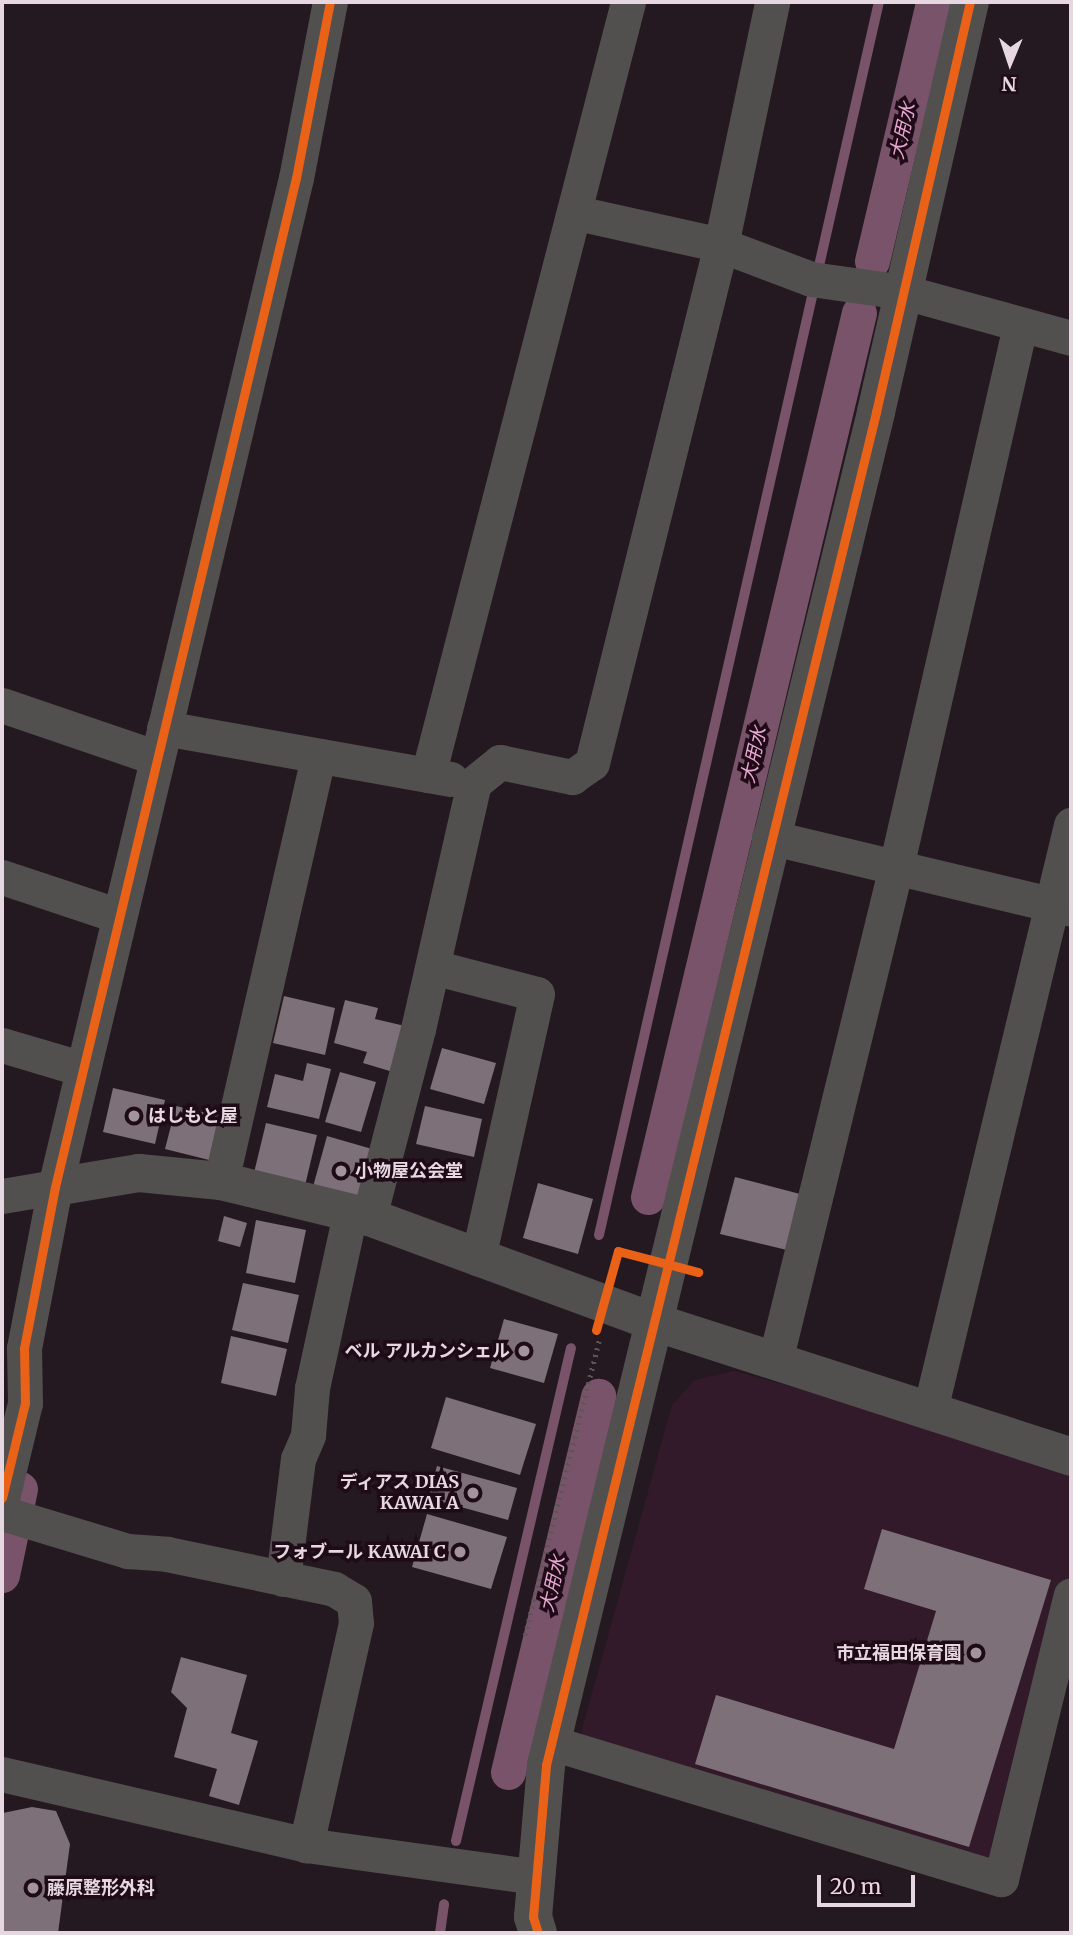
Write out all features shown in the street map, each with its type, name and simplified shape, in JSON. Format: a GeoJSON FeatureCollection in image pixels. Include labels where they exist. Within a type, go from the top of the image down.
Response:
{"type":"FeatureCollection","features":[{"type":"Feature","properties":{"kind":"street"},"geometry":{"type":"LineString","coordinates":[[2,1498],[25,1403],[24,1348],[55,1186],[296,178],[330,2]]}},
{"type":"Feature","properties":{"kind":"street"},"geometry":{"type":"LineString","coordinates":[[428,775],[577,213],[628,2]]}},
{"type":"Feature","properties":{"kind":"street"},"geometry":{"type":"LineString","coordinates":[[283,1579],[298,1459],[308,1435],[312,1388],[359,1215],[433,967],[474,783],[500,762],[572,778],[592,763],[721,245],[772,2]]}},
{"type":"Feature","properties":{"kind":"street"},"geometry":{"type":"LineString","coordinates":[[538,1933],[533,1917],[552,1743],[769,837],[904,292],[970,2]]}},
{"type":"Feature","properties":{"kind":"street"},"geometry":{"type":"LineString","coordinates":[[577,213],[721,245],[811,279],[904,292],[1071,338]]}},
{"type":"Feature","properties":{"kind":"street"},"geometry":{"type":"LineString","coordinates":[[775,1361],[896,867],[1020,326]]}},
{"type":"Feature","properties":{"kind":"street"},"geometry":{"type":"LineString","coordinates":[[2,705],[159,743],[318,756],[474,783]]}},
{"type":"Feature","properties":{"kind":"street"},"geometry":{"type":"LineString","coordinates":[[220,1181],[318,756]]}},
{"type":"Feature","properties":{"kind":"street"},"geometry":{"type":"LineString","coordinates":[[930,1410],[1060,906],[1071,825]]}},
{"type":"Feature","properties":{"kind":"street"},"geometry":{"type":"LineString","coordinates":[[769,837],[1060,906]]}},
{"type":"Feature","properties":{"kind":"street"},"geometry":{"type":"LineString","coordinates":[[2,877],[119,916]]}},
{"type":"Feature","properties":{"kind":"street"},"geometry":{"type":"LineString","coordinates":[[433,967],[537,994],[478,1258]]}},
{"type":"Feature","properties":{"kind":"street"},"geometry":{"type":"LineString","coordinates":[[2,1045],[83,1069]]}},
{"type":"Feature","properties":{"kind":"street"},"geometry":{"type":"LineString","coordinates":[[2,1196],[139,1173],[220,1181],[359,1215],[654,1322],[1071,1457]]}},
{"type":"Feature","properties":{"kind":"street"},"geometry":{"type":"LineString","coordinates":[[2,1513],[128,1551],[167,1554],[283,1579],[344,1595],[354,1601],[356,1622],[306,1845]]}},
{"type":"Feature","properties":{"kind":"street"},"geometry":{"type":"LineString","coordinates":[[552,1743],[1000,1880],[1071,1595]]}},
{"type":"Feature","properties":{"kind":"street"},"geometry":{"type":"LineString","coordinates":[[2,1774],[306,1845],[537,1877]]}},
{"type":"Feature","properties":{"kind":"path"},"geometry":{"type":"LineString","coordinates":[[525,1635],[595,1346],[602,1336]]}},
{"type":"Feature","properties":{"kind":"shaded area"},"geometry":{"type":"Polygon","coordinates":[[[734,1371],[1071,1464],[1071,1572],[991,1859],[578,1744],[672,1405],[695,1380],[734,1371]]]}},
{"type":"Feature","properties":{"kind":"building"},"geometry":{"type":"Polygon","coordinates":[[[284,996],[335,1008],[325,1055],[273,1043],[284,996]]]}},
{"type":"Feature","properties":{"kind":"building"},"geometry":{"type":"Polygon","coordinates":[[[345,1000],[378,1008],[375,1019],[405,1026],[393,1072],[363,1063],[367,1052],[334,1043],[345,1000]]]}},
{"type":"Feature","properties":{"kind":"building"},"geometry":{"type":"Polygon","coordinates":[[[442,1048],[496,1063],[484,1104],[430,1089],[442,1048]]]}},
{"type":"Feature","properties":{"kind":"building"},"geometry":{"type":"Polygon","coordinates":[[[307,1063],[331,1069],[319,1119],[267,1107],[275,1074],[303,1081],[307,1063]]]}},
{"type":"Feature","properties":{"kind":"building"},"geometry":{"type":"Polygon","coordinates":[[[340,1072],[376,1082],[361,1132],[325,1122],[340,1072]]]}},
{"type":"Feature","properties":{"kind":"building","name":"はしもと屋"},"geometry":{"type":"Polygon","coordinates":[[[113,1088],[165,1100],[155,1144],[103,1132],[113,1088]]]}},
{"type":"Feature","properties":{"kind":"building"},"geometry":{"type":"Polygon","coordinates":[[[176,1106],[224,1117],[213,1161],[165,1149],[176,1106]]]}},
{"type":"Feature","properties":{"kind":"building"},"geometry":{"type":"Polygon","coordinates":[[[425,1106],[482,1119],[474,1157],[416,1144],[425,1106]]]}},
{"type":"Feature","properties":{"kind":"building"},"geometry":{"type":"Polygon","coordinates":[[[266,1123],[317,1135],[303,1194],[252,1181],[266,1123]]]}},
{"type":"Feature","properties":{"kind":"building","name":"小物屋公会堂"},"geometry":{"type":"Polygon","coordinates":[[[327,1136],[372,1149],[356,1206],[311,1194],[327,1136]]]}},
{"type":"Feature","properties":{"kind":"building"},"geometry":{"type":"Polygon","coordinates":[[[735,1177],[800,1194],[787,1250],[720,1234],[735,1177]]]}},
{"type":"Feature","properties":{"kind":"building"},"geometry":{"type":"Polygon","coordinates":[[[538,1183],[593,1199],[578,1254],[523,1238],[538,1183]]]}},
{"type":"Feature","properties":{"kind":"building"},"geometry":{"type":"Polygon","coordinates":[[[224,1216],[247,1223],[240,1247],[218,1241],[224,1216]]]}},
{"type":"Feature","properties":{"kind":"building"},"geometry":{"type":"Polygon","coordinates":[[[256,1220],[306,1230],[295,1283],[246,1273],[256,1220]]]}},
{"type":"Feature","properties":{"kind":"building"},"geometry":{"type":"Polygon","coordinates":[[[243,1283],[299,1295],[288,1343],[232,1330],[243,1283]]]}},
{"type":"Feature","properties":{"kind":"building","name":"ベル アルカンシェル"},"geometry":{"type":"Polygon","coordinates":[[[504,1319],[558,1334],[544,1383],[490,1368],[504,1319]]]}},
{"type":"Feature","properties":{"kind":"building"},"geometry":{"type":"Polygon","coordinates":[[[231,1336],[287,1349],[276,1396],[221,1383],[231,1336]]]}},
{"type":"Feature","properties":{"kind":"building"},"geometry":{"type":"Polygon","coordinates":[[[446,1397],[536,1424],[520,1475],[431,1448],[446,1397]]]}},
{"type":"Feature","properties":{"kind":"building","name":"ディアス DIAS KAWAI A"},"geometry":{"type":"Polygon","coordinates":[[[437,1466],[517,1488],[508,1520],[428,1498],[437,1466]]]}},
{"type":"Feature","properties":{"kind":"building","name":"フォブール KAWAI C"},"geometry":{"type":"Polygon","coordinates":[[[427,1514],[507,1537],[491,1589],[412,1567],[427,1514]]]}},
{"type":"Feature","properties":{"kind":"building","name":"市立福田保育園"},"geometry":{"type":"Polygon","coordinates":[[[882,1529],[1051,1580],[969,1847],[695,1764],[716,1695],[894,1749],[936,1611],[864,1589],[882,1529]]]}},
{"type":"Feature","properties":{"kind":"building"},"geometry":{"type":"Polygon","coordinates":[[[181,1657],[247,1675],[231,1733],[258,1741],[239,1805],[209,1796],[217,1769],[174,1757],[187,1708],[171,1692],[181,1657]]]}},
{"type":"Feature","properties":{"kind":"building","name":"藤原整形外科"},"geometry":{"type":"Polygon","coordinates":[[[32,1807],[56,1811],[70,1844],[58,1933],[2,1933],[3,1813],[32,1807]]]}},
{"type":"Feature","properties":{"kind":"waterway"},"geometry":{"type":"LineString","coordinates":[[599,1235],[879,2]]}},
{"type":"Feature","properties":{"kind":"waterway","name":"大用水"},"geometry":{"type":"LineString","coordinates":[[872,261],[933,2]]}},
{"type":"Feature","properties":{"kind":"waterway","name":"大用水"},"geometry":{"type":"LineString","coordinates":[[648,1197],[859,313]]}},
{"type":"Feature","properties":{"kind":"waterway"},"geometry":{"type":"LineString","coordinates":[[456,1841],[571,1348]]}},
{"type":"Feature","properties":{"kind":"waterway","name":"大用水"},"geometry":{"type":"LineString","coordinates":[[508,1772],[598,1396]]}},
{"type":"Feature","properties":{"kind":"waterway"},"geometry":{"type":"LineString","coordinates":[[2,1575],[20,1489]]}},
{"type":"Feature","properties":{"kind":"waterway"},"geometry":{"type":"LineString","coordinates":[[440,1933],[444,1904]]}},
{"type":"Feature","properties":{"kind":"cycle path"},"geometry":{"type":"LineString","coordinates":[[2,1498],[25,1403],[24,1348],[55,1187],[296,178],[330,2]]}},
{"type":"Feature","properties":{"kind":"cycle path"},"geometry":{"type":"LineString","coordinates":[[538,1933],[533,1917],[546,1765],[876,412],[970,2]]}},
{"type":"Feature","properties":{"kind":"cycle path"},"geometry":{"type":"LineString","coordinates":[[596,1330],[618,1251],[698,1272]]}},
{"type":"Feature","properties":{"kind":"place","name":"はしもと屋"},"geometry":{"type":"Point","coordinates":[134,1116]}},
{"type":"Feature","properties":{"kind":"place","name":"小物屋公会堂"},"geometry":{"type":"Point","coordinates":[341,1171]}},
{"type":"Feature","properties":{"kind":"place","name":"ベル アルカンシェル"},"geometry":{"type":"Point","coordinates":[524,1351]}},
{"type":"Feature","properties":{"kind":"place","name":"ディアス DIAS KAWAI A"},"geometry":{"type":"Point","coordinates":[473,1493]}},
{"type":"Feature","properties":{"kind":"place","name":"フォブール KAWAI C"},"geometry":{"type":"Point","coordinates":[460,1552]}},
{"type":"Feature","properties":{"kind":"place","name":"市立福田保育園"},"geometry":{"type":"Point","coordinates":[976,1653]}},
{"type":"Feature","properties":{"kind":"place","name":"藤原整形外科"},"geometry":{"type":"Point","coordinates":[33,1888]}}]}
